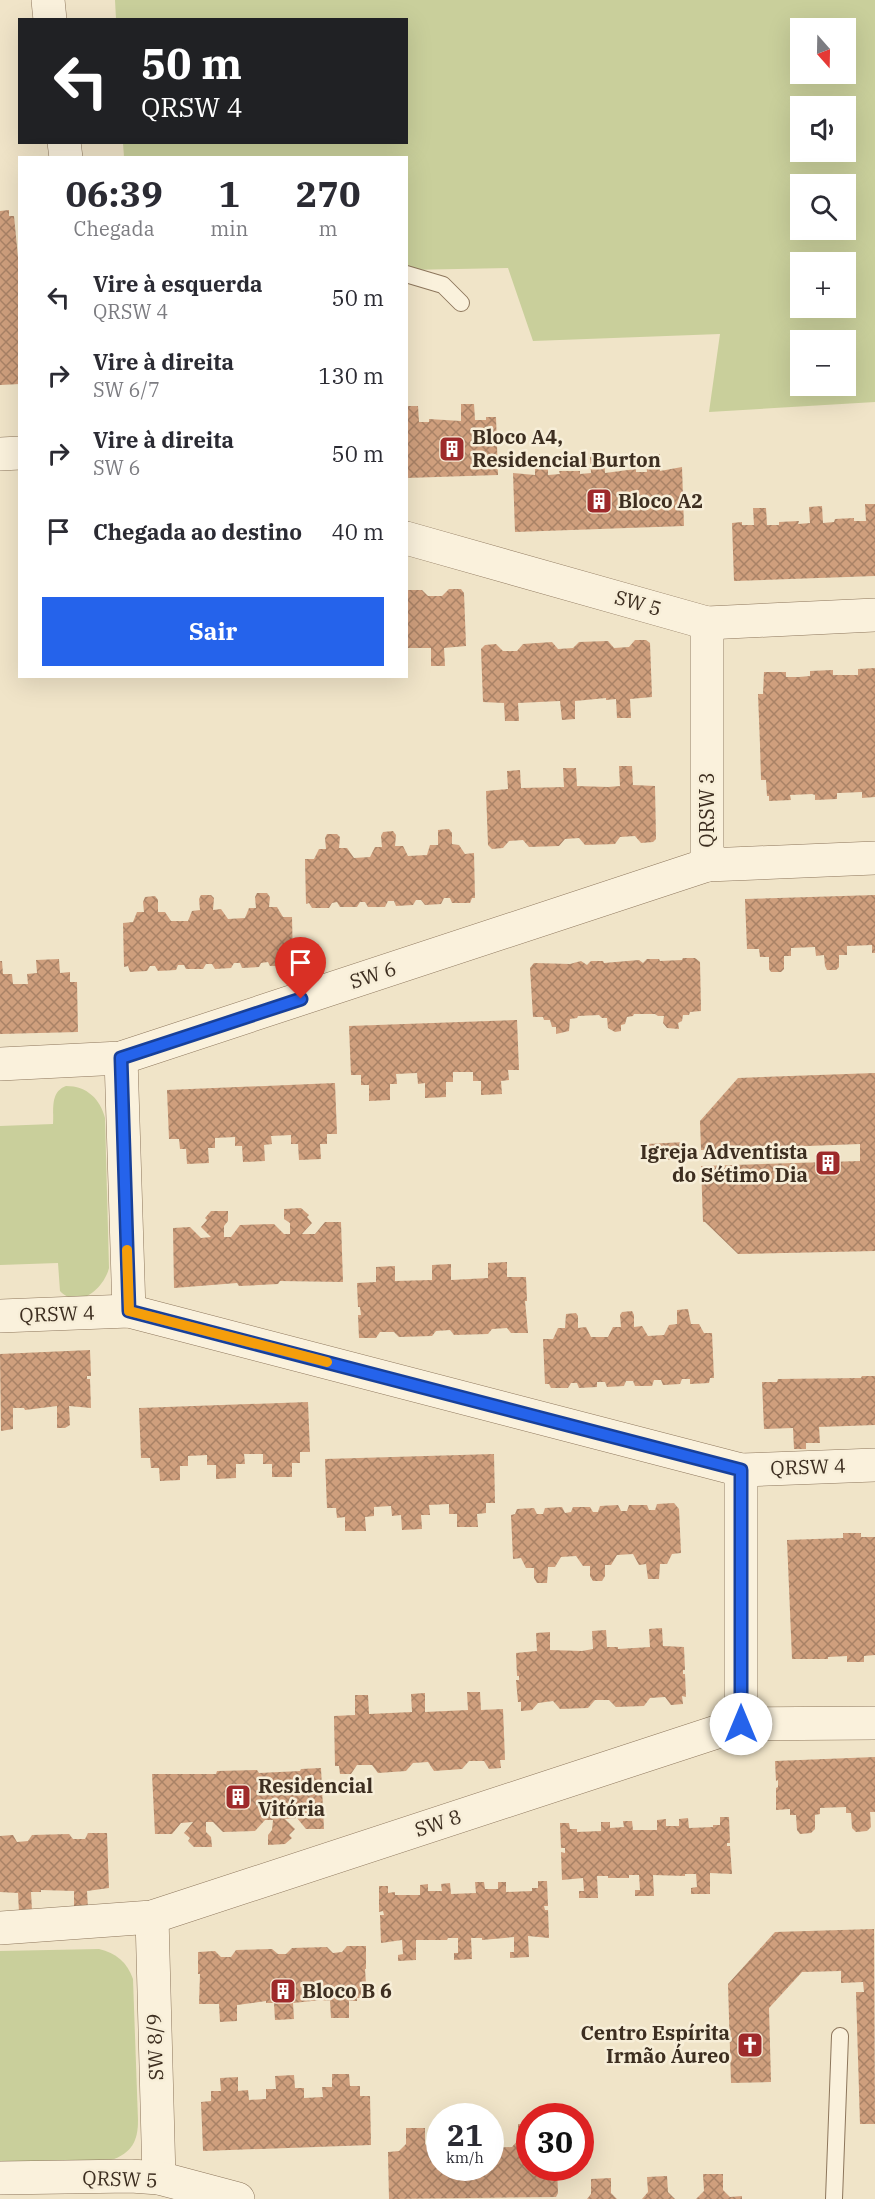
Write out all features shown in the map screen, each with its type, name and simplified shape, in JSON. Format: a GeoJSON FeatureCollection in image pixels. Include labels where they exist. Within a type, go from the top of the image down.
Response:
{"type":"FeatureCollection","features":[{"type":"Feature","properties":{"kind":"street"},"geometry":{"type":"LineString","coordinates":[[48,0],[50,18]]}},
{"type":"Feature","properties":{"kind":"street"},"geometry":{"type":"LineString","coordinates":[[0,454],[18,453]]}},
{"type":"Feature","properties":{"kind":"street","name":"SW 5"},"geometry":{"type":"LineString","coordinates":[[408,539],[707,623],[875,615]]}},
{"type":"Feature","properties":{"kind":"street","name":"QRSW 3"},"geometry":{"type":"LineString","coordinates":[[707,623],[707,865],[875,858]]}},
{"type":"Feature","properties":{"kind":"street","name":"SW 6"},"geometry":{"type":"LineString","coordinates":[[0,1064],[121,1058],[707,865]]}},
{"type":"Feature","properties":{"kind":"street"},"geometry":{"type":"LineString","coordinates":[[121,1058],[129,1311]]}},
{"type":"Feature","properties":{"kind":"street","name":"QRSW 4"},"geometry":{"type":"LineString","coordinates":[[0,1316],[129,1311],[741,1470],[875,1465]]}},
{"type":"Feature","properties":{"kind":"street","name":"QRSW 4"},"geometry":{"type":"LineString","coordinates":[[741,1470],[741,1724]]}},
{"type":"Feature","properties":{"kind":"street","name":"SW 8"},"geometry":{"type":"LineString","coordinates":[[0,1928],[152,1917],[741,1724],[875,1723]]}},
{"type":"Feature","properties":{"kind":"street","name":"SW 8/9"},"geometry":{"type":"LineString","coordinates":[[152,1917],[159,2178]]}},
{"type":"Feature","properties":{"kind":"street","name":"QRSW 5"},"geometry":{"type":"LineString","coordinates":[[0,2178],[131,2176],[159,2178],[238,2199]]}},
{"type":"Feature","properties":{"kind":"lane"},"geometry":{"type":"LineString","coordinates":[[408,275],[443,285],[461,303]]}},
{"type":"Feature","properties":{"kind":"lane"},"geometry":{"type":"LineString","coordinates":[[834,2199],[840,2036]]}},
{"type":"Feature","properties":{"kind":"green space"},"geometry":{"type":"Polygon","coordinates":[[[115,0],[875,0],[875,402],[709,412],[720,334],[533,341],[508,268],[408,270],[408,156],[124,156],[123,144],[408,144],[408,18],[116,18],[115,0]]]}},
{"type":"Feature","properties":{"kind":"green space"},"geometry":{"type":"Polygon","coordinates":[[[66,1086],[80,1088],[92,1095],[100,1105],[105,1118],[109,1268],[102,1283],[90,1295],[75,1299],[67,1297],[60,1291],[58,1263],[0,1265],[0,1126],[53,1124],[55,1097],[57,1092],[66,1086]]]}},
{"type":"Feature","properties":{"kind":"green space"},"geometry":{"type":"Polygon","coordinates":[[[99,1949],[120,1959],[128,1968],[133,1979],[138,2120],[135,2140],[129,2150],[111,2160],[0,2164],[0,1951],[99,1949]]]}},
{"type":"Feature","properties":{"kind":"building"},"geometry":{"type":"Polygon","coordinates":[[[9,210],[9,216],[14,216],[18,257],[18,384],[0,385],[0,211],[9,210]]]}},
{"type":"Feature","properties":{"kind":"building","name":"Bloco A4, Residencial Burton"},"geometry":{"type":"Polygon","coordinates":[[[461,404],[474,404],[475,420],[496,417],[498,475],[408,478],[408,406],[418,406],[419,422],[429,422],[429,419],[461,421],[461,404]]]}},
{"type":"Feature","properties":{"kind":"building","name":"Bloco A2"},"geometry":{"type":"Polygon","coordinates":[[[660,454],[660,471],[682,467],[684,526],[515,532],[513,473],[535,475],[535,459],[548,459],[548,475],[560,474],[559,471],[591,473],[590,457],[604,457],[605,473],[636,469],[636,472],[647,472],[646,455],[660,454]]]}},
{"type":"Feature","properties":{"kind":"building"},"geometry":{"type":"Polygon","coordinates":[[[865,504],[875,504],[875,576],[734,581],[732,523],[742,522],[742,525],[754,525],[753,508],[766,508],[767,525],[779,525],[779,522],[810,523],[809,507],[822,506],[823,523],[834,522],[835,519],[854,518],[854,521],[866,521],[865,504]]]}},
{"type":"Feature","properties":{"kind":"building"},"geometry":{"type":"Polygon","coordinates":[[[449,589],[461,589],[464,593],[466,646],[444,648],[445,666],[431,666],[431,648],[408,648],[408,590],[422,590],[428,596],[442,596],[449,589]]]}},
{"type":"Feature","properties":{"kind":"building"},"geometry":{"type":"Polygon","coordinates":[[[635,640],[646,640],[650,643],[652,697],[630,699],[631,718],[617,718],[616,699],[575,701],[575,719],[562,720],[560,701],[518,703],[519,721],[505,721],[504,703],[483,702],[481,649],[485,645],[496,644],[503,651],[517,651],[523,644],[552,642],[558,649],[573,648],[579,642],[608,641],[614,648],[629,647],[635,640]]]}},
{"type":"Feature","properties":{"kind":"building"},"geometry":{"type":"Polygon","coordinates":[[[875,668],[875,797],[862,798],[862,792],[837,793],[837,799],[815,800],[815,795],[812,794],[790,795],[791,800],[769,801],[766,780],[761,780],[758,694],[763,694],[764,672],[786,672],[786,677],[810,676],[810,671],[833,670],[833,675],[858,675],[858,669],[875,668]]]}},
{"type":"Feature","properties":{"kind":"building"},"geometry":{"type":"Polygon","coordinates":[[[619,766],[632,766],[633,785],[655,786],[656,839],[653,842],[641,843],[635,836],[620,837],[615,844],[585,845],[579,838],[565,839],[559,846],[529,847],[523,840],[509,841],[503,848],[492,849],[488,845],[486,791],[508,789],[507,771],[520,770],[521,788],[564,787],[563,768],[576,768],[577,786],[608,787],[620,786],[619,766]]]}},
{"type":"Feature","properties":{"kind":"building"},"geometry":{"type":"Polygon","coordinates":[[[449,829],[452,833],[452,844],[459,845],[465,854],[474,853],[475,898],[472,898],[470,903],[452,903],[450,898],[444,898],[441,904],[425,905],[421,900],[416,900],[413,905],[396,906],[394,901],[388,901],[385,907],[368,907],[365,902],[360,902],[357,907],[340,907],[337,902],[332,903],[329,908],[312,908],[309,903],[306,904],[305,859],[314,859],[319,849],[326,849],[327,834],[337,834],[340,837],[339,848],[347,848],[354,858],[370,857],[375,847],[382,847],[383,832],[393,831],[396,835],[395,846],[403,846],[408,856],[427,855],[430,845],[438,845],[438,830],[449,829]]]}},
{"type":"Feature","properties":{"kind":"building"},"geometry":{"type":"Polygon","coordinates":[[[257,893],[267,893],[270,897],[269,907],[277,907],[283,917],[292,917],[293,961],[287,966],[270,966],[268,962],[261,963],[259,967],[242,968],[240,963],[234,963],[231,968],[215,969],[212,964],[206,964],[203,969],[186,969],[184,965],[178,965],[176,970],[158,971],[155,966],[150,966],[147,971],[130,972],[128,966],[124,967],[123,923],[133,922],[137,912],[144,912],[145,897],[155,896],[158,900],[158,912],[165,912],[171,921],[188,921],[192,911],[200,910],[201,895],[211,895],[214,898],[213,910],[221,909],[228,919],[245,918],[249,908],[256,908],[257,893]]]}},
{"type":"Feature","properties":{"kind":"building"},"geometry":{"type":"Polygon","coordinates":[[[875,895],[875,953],[872,953],[872,945],[847,946],[847,955],[839,955],[839,967],[836,970],[827,970],[824,955],[816,956],[815,947],[791,948],[791,956],[784,956],[784,969],[781,972],[771,972],[769,957],[760,957],[759,949],[747,949],[745,899],[875,895]]]}},
{"type":"Feature","properties":{"kind":"building"},"geometry":{"type":"Polygon","coordinates":[[[683,958],[695,958],[700,962],[701,1011],[683,1015],[682,1021],[678,1023],[679,1029],[667,1028],[663,1023],[664,1016],[634,1014],[627,1017],[625,1024],[621,1025],[621,1031],[615,1032],[608,1028],[607,1018],[599,1015],[578,1016],[570,1019],[569,1031],[556,1034],[556,1027],[552,1027],[550,1020],[533,1017],[530,968],[534,963],[570,964],[581,961],[587,965],[591,961],[603,961],[604,963],[639,960],[643,963],[647,959],[659,959],[660,961],[682,960],[683,958]]]}},
{"type":"Feature","properties":{"kind":"building"},"geometry":{"type":"Polygon","coordinates":[[[59,959],[60,973],[70,972],[70,982],[77,982],[78,1032],[0,1034],[0,961],[2,961],[3,974],[12,974],[13,984],[28,984],[27,974],[37,973],[36,960],[59,959]]]}},
{"type":"Feature","properties":{"kind":"building"},"geometry":{"type":"Polygon","coordinates":[[[517,1020],[519,1070],[508,1070],[509,1080],[501,1081],[502,1094],[481,1095],[481,1081],[473,1081],[473,1072],[453,1072],[453,1082],[446,1082],[446,1097],[425,1098],[425,1083],[418,1084],[417,1073],[396,1074],[397,1084],[390,1084],[390,1100],[369,1101],[369,1085],[361,1085],[361,1075],[351,1075],[349,1026],[517,1020]]]}},
{"type":"Feature","properties":{"kind":"building","name":"Igreja Adventista do Sétimo Dia"},"geometry":{"type":"Polygon","coordinates":[[[875,1073],[875,1251],[738,1254],[703,1222],[701,1166],[860,1161],[860,1144],[701,1150],[700,1121],[738,1078],[875,1073]]]}},
{"type":"Feature","properties":{"kind":"building"},"geometry":{"type":"Polygon","coordinates":[[[335,1083],[337,1134],[327,1134],[327,1144],[320,1144],[321,1159],[299,1160],[298,1144],[291,1144],[291,1135],[271,1136],[272,1144],[264,1145],[265,1161],[243,1162],[242,1146],[235,1146],[235,1137],[215,1138],[215,1148],[208,1148],[209,1163],[187,1164],[186,1149],[180,1149],[179,1139],[169,1139],[167,1090],[335,1083]]]}},
{"type":"Feature","properties":{"kind":"building"},"geometry":{"type":"Polygon","coordinates":[[[685,1142],[686,1159],[647,1161],[647,1144],[685,1142]]]}},
{"type":"Feature","properties":{"kind":"building"},"geometry":{"type":"Polygon","coordinates":[[[301,1208],[309,1215],[307,1217],[312,1223],[302,1234],[315,1234],[325,1222],[341,1222],[343,1282],[280,1281],[278,1284],[239,1286],[237,1283],[174,1288],[173,1228],[190,1227],[201,1238],[211,1237],[201,1227],[207,1220],[205,1218],[211,1211],[228,1211],[224,1237],[231,1237],[240,1225],[274,1224],[284,1234],[290,1234],[290,1223],[284,1219],[284,1209],[301,1208]]]}},
{"type":"Feature","properties":{"kind":"building"},"geometry":{"type":"Polygon","coordinates":[[[507,1262],[507,1277],[526,1277],[527,1301],[525,1301],[528,1333],[511,1333],[507,1328],[492,1329],[488,1334],[454,1335],[450,1330],[436,1331],[432,1336],[399,1337],[394,1332],[380,1332],[376,1338],[359,1338],[358,1315],[361,1315],[360,1307],[358,1307],[357,1283],[376,1282],[376,1267],[395,1266],[395,1281],[432,1280],[432,1265],[451,1264],[451,1280],[488,1278],[488,1263],[507,1262]]]}},
{"type":"Feature","properties":{"kind":"building"},"geometry":{"type":"Polygon","coordinates":[[[688,1309],[691,1324],[699,1324],[704,1333],[712,1333],[714,1378],[710,1378],[709,1383],[690,1384],[690,1379],[682,1379],[680,1384],[663,1385],[661,1380],[654,1380],[652,1386],[635,1386],[633,1381],[626,1381],[624,1386],[607,1387],[605,1382],[597,1382],[597,1387],[579,1388],[577,1383],[571,1383],[568,1388],[551,1388],[549,1384],[545,1384],[543,1339],[553,1339],[558,1328],[565,1328],[566,1314],[576,1313],[578,1328],[586,1327],[591,1337],[608,1337],[613,1327],[621,1327],[622,1312],[632,1311],[634,1327],[642,1326],[648,1336],[664,1335],[669,1325],[677,1324],[677,1310],[688,1309]]]}},
{"type":"Feature","properties":{"kind":"building"},"geometry":{"type":"Polygon","coordinates":[[[90,1350],[91,1376],[87,1376],[87,1379],[90,1379],[91,1408],[69,1406],[70,1425],[57,1428],[57,1406],[25,1410],[24,1408],[13,1408],[13,1429],[1,1431],[0,1354],[90,1350]]]}},
{"type":"Feature","properties":{"kind":"building"},"geometry":{"type":"Polygon","coordinates":[[[862,1376],[875,1376],[875,1425],[819,1427],[820,1443],[806,1443],[806,1449],[794,1449],[793,1428],[764,1429],[762,1382],[777,1382],[778,1379],[861,1378],[862,1376]]]}},
{"type":"Feature","properties":{"kind":"building"},"geometry":{"type":"Polygon","coordinates":[[[308,1402],[310,1452],[300,1452],[300,1463],[292,1463],[292,1477],[272,1477],[272,1464],[263,1464],[263,1454],[244,1454],[245,1464],[236,1464],[236,1478],[216,1479],[216,1465],[207,1465],[207,1455],[188,1456],[188,1466],[180,1466],[180,1480],[160,1481],[159,1468],[151,1468],[150,1458],[141,1458],[139,1408],[308,1402]]]}},
{"type":"Feature","properties":{"kind":"building"},"geometry":{"type":"Polygon","coordinates":[[[494,1454],[495,1503],[486,1503],[486,1513],[477,1514],[478,1527],[457,1527],[457,1514],[449,1514],[449,1504],[429,1505],[430,1515],[421,1515],[422,1529],[402,1530],[401,1515],[392,1516],[391,1506],[374,1507],[374,1516],[365,1517],[366,1531],[345,1531],[345,1517],[337,1518],[336,1508],[327,1508],[325,1459],[494,1454]]]}},
{"type":"Feature","properties":{"kind":"building"},"geometry":{"type":"Polygon","coordinates":[[[674,1503],[679,1509],[681,1553],[672,1554],[667,1564],[660,1564],[659,1579],[648,1579],[646,1564],[639,1565],[633,1554],[617,1555],[611,1565],[605,1565],[605,1576],[602,1581],[593,1581],[590,1576],[590,1566],[583,1566],[576,1556],[561,1557],[555,1567],[548,1567],[547,1583],[537,1583],[534,1578],[534,1568],[526,1568],[521,1558],[513,1559],[511,1515],[515,1514],[517,1509],[534,1508],[537,1514],[543,1514],[545,1508],[562,1507],[565,1513],[571,1512],[573,1507],[590,1507],[593,1512],[598,1512],[600,1506],[618,1505],[621,1511],[627,1511],[629,1505],[647,1505],[649,1510],[655,1510],[657,1504],[674,1503]]]}},
{"type":"Feature","properties":{"kind":"building"},"geometry":{"type":"Polygon","coordinates":[[[843,1533],[861,1533],[861,1537],[875,1537],[875,1655],[864,1656],[864,1662],[847,1662],[847,1656],[828,1657],[828,1659],[792,1659],[787,1540],[843,1538],[843,1533]]]}},
{"type":"Feature","properties":{"kind":"building"},"geometry":{"type":"Polygon","coordinates":[[[662,1628],[663,1646],[684,1647],[685,1670],[683,1674],[685,1674],[686,1697],[682,1696],[683,1704],[671,1705],[665,1697],[650,1698],[644,1706],[616,1707],[609,1700],[595,1700],[588,1708],[560,1709],[553,1701],[538,1703],[532,1710],[521,1711],[516,1680],[519,1680],[519,1676],[517,1676],[516,1653],[537,1651],[536,1633],[550,1632],[550,1650],[582,1651],[593,1649],[592,1631],[606,1630],[607,1647],[618,1647],[618,1649],[650,1647],[649,1629],[662,1628]]]}},
{"type":"Feature","properties":{"kind":"building"},"geometry":{"type":"Polygon","coordinates":[[[467,1692],[480,1692],[481,1710],[503,1709],[505,1760],[500,1760],[501,1768],[489,1769],[484,1761],[469,1761],[462,1769],[434,1771],[428,1762],[413,1763],[406,1771],[378,1773],[372,1765],[357,1765],[351,1774],[340,1774],[339,1766],[335,1766],[334,1716],[355,1715],[355,1695],[368,1695],[369,1714],[412,1712],[411,1694],[425,1693],[425,1712],[468,1710],[467,1692]]]}},
{"type":"Feature","properties":{"kind":"building"},"geometry":{"type":"Polygon","coordinates":[[[875,1757],[875,1812],[870,1812],[871,1827],[867,1831],[856,1832],[852,1828],[851,1813],[846,1813],[846,1807],[820,1808],[820,1814],[815,1815],[815,1829],[811,1833],[800,1834],[797,1830],[796,1815],[790,1815],[790,1809],[776,1810],[778,1780],[776,1781],[775,1761],[875,1757]]]}},
{"type":"Feature","properties":{"kind":"building","name":"Residencial Vitória"},"geometry":{"type":"Polygon","coordinates":[[[321,1768],[324,1829],[306,1829],[297,1818],[285,1819],[295,1829],[289,1835],[292,1838],[285,1844],[268,1845],[268,1835],[272,1830],[273,1820],[265,1820],[255,1831],[223,1832],[213,1822],[206,1822],[206,1832],[211,1837],[212,1847],[194,1847],[188,1841],[190,1838],[184,1833],[193,1822],[181,1823],[172,1834],[155,1834],[152,1774],[216,1774],[217,1771],[257,1770],[259,1773],[321,1768]]]}},
{"type":"Feature","properties":{"kind":"building"},"geometry":{"type":"Polygon","coordinates":[[[720,1817],[729,1817],[730,1843],[727,1843],[727,1846],[730,1846],[732,1874],[710,1873],[710,1894],[691,1894],[691,1888],[697,1887],[696,1874],[653,1875],[654,1896],[635,1896],[635,1890],[640,1890],[639,1875],[629,1875],[629,1878],[597,1876],[598,1898],[579,1898],[579,1891],[584,1891],[583,1878],[562,1880],[561,1852],[565,1853],[565,1848],[561,1848],[560,1823],[569,1823],[570,1829],[577,1829],[577,1832],[601,1831],[601,1822],[610,1822],[610,1828],[624,1827],[623,1821],[632,1821],[633,1830],[657,1830],[657,1820],[666,1819],[666,1826],[679,1826],[679,1819],[688,1818],[689,1828],[713,1827],[713,1825],[720,1825],[720,1817]]]}},
{"type":"Feature","properties":{"kind":"building"},"geometry":{"type":"Polygon","coordinates":[[[88,1833],[107,1833],[109,1888],[87,1891],[88,1909],[74,1909],[74,1891],[41,1890],[41,1892],[31,1892],[32,1911],[19,1912],[18,1893],[0,1892],[0,1836],[13,1835],[17,1842],[28,1841],[32,1835],[69,1834],[73,1839],[85,1839],[88,1833]]]}},
{"type":"Feature","properties":{"kind":"building"},"geometry":{"type":"Polygon","coordinates":[[[538,1881],[547,1881],[548,1906],[544,1906],[545,1910],[548,1910],[549,1938],[528,1936],[529,1957],[510,1958],[510,1952],[514,1952],[514,1937],[482,1940],[482,1938],[471,1938],[472,1959],[454,1960],[454,1953],[458,1953],[458,1938],[416,1940],[416,1960],[398,1961],[398,1955],[403,1954],[402,1940],[381,1943],[380,1915],[384,1915],[383,1911],[379,1912],[379,1886],[388,1886],[388,1893],[395,1892],[395,1895],[420,1895],[420,1885],[428,1884],[428,1891],[442,1891],[441,1884],[450,1883],[451,1894],[476,1893],[475,1882],[484,1882],[485,1889],[498,1889],[498,1882],[506,1882],[506,1892],[532,1891],[532,1888],[538,1888],[538,1881]]]}},
{"type":"Feature","properties":{"kind":"building","name":"Centro Espírita Irmão Áureo"},"geometry":{"type":"Polygon","coordinates":[[[874,1929],[875,2124],[860,2124],[856,1992],[864,1992],[863,1982],[841,1983],[841,1971],[802,1972],[769,2008],[771,2082],[731,2083],[728,1984],[775,1932],[874,1929]]]}},
{"type":"Feature","properties":{"kind":"building","name":"Bloco B 6"},"geometry":{"type":"Polygon","coordinates":[[[347,1946],[366,1946],[367,1998],[349,2001],[349,2018],[331,2018],[330,2001],[321,2000],[293,2003],[294,2019],[275,2020],[274,2003],[266,2003],[266,2001],[237,2005],[237,2021],[220,2022],[219,2004],[199,2004],[198,1952],[215,1951],[221,1957],[231,1957],[236,1950],[272,1949],[278,1954],[286,1954],[292,1948],[327,1947],[333,1953],[342,1952],[347,1946]]]}},
{"type":"Feature","properties":{"kind":"building"},"geometry":{"type":"Polygon","coordinates":[[[332,2074],[349,2074],[350,2086],[360,2086],[360,2096],[370,2096],[371,2145],[203,2151],[201,2102],[211,2101],[211,2091],[221,2091],[220,2078],[238,2077],[238,2091],[248,2090],[249,2100],[266,2099],[266,2089],[276,2089],[275,2076],[294,2075],[295,2088],[304,2088],[304,2098],[323,2097],[322,2087],[332,2087],[332,2074]]]}},
{"type":"Feature","properties":{"kind":"building"},"geometry":{"type":"Polygon","coordinates":[[[406,2128],[425,2128],[426,2181],[504,2181],[504,2147],[512,2147],[516,2142],[516,2181],[558,2181],[556,2197],[389,2199],[388,2152],[399,2151],[406,2144],[406,2128]]]}},
{"type":"Feature","properties":{"kind":"building"},"geometry":{"type":"Polygon","coordinates":[[[703,2174],[723,2174],[723,2190],[730,2197],[742,2196],[742,2199],[696,2199],[704,2191],[703,2174]]]}},
{"type":"Feature","properties":{"kind":"building"},"geometry":{"type":"Polygon","coordinates":[[[667,2176],[668,2192],[675,2199],[642,2199],[648,2192],[647,2177],[667,2176]]]}},
{"type":"Feature","properties":{"kind":"building"},"geometry":{"type":"Polygon","coordinates":[[[611,2178],[611,2193],[617,2199],[587,2199],[591,2194],[591,2181],[611,2178]]]}},
{"type":"Feature","properties":{"kind":"slow traffic"},"geometry":{"type":"LineString","coordinates":[[127,1250],[129,1311],[327,1362]]}},
{"type":"Feature","properties":{"kind":"place","name":"Bloco A4, Residencial Burton"},"geometry":{"type":"Point","coordinates":[452,449]}},
{"type":"Feature","properties":{"kind":"place","name":"Bloco A2"},"geometry":{"type":"Point","coordinates":[599,501]}},
{"type":"Feature","properties":{"kind":"place","name":"Igreja Adventista do Sétimo Dia"},"geometry":{"type":"Point","coordinates":[828,1163]}},
{"type":"Feature","properties":{"kind":"place","name":"Residencial Vitória"},"geometry":{"type":"Point","coordinates":[238,1797]}},
{"type":"Feature","properties":{"kind":"place","name":"Bloco B 6"},"geometry":{"type":"Point","coordinates":[283,1991]}},
{"type":"Feature","properties":{"kind":"place","name":"Centro Espírita Irmão Áureo"},"geometry":{"type":"Point","coordinates":[750,2045]}},
{"type":"Feature","properties":{"kind":"route"},"geometry":{"type":"LineString","coordinates":[[301,999],[121,1058],[129,1311],[741,1470],[741,1724]]}}]}
